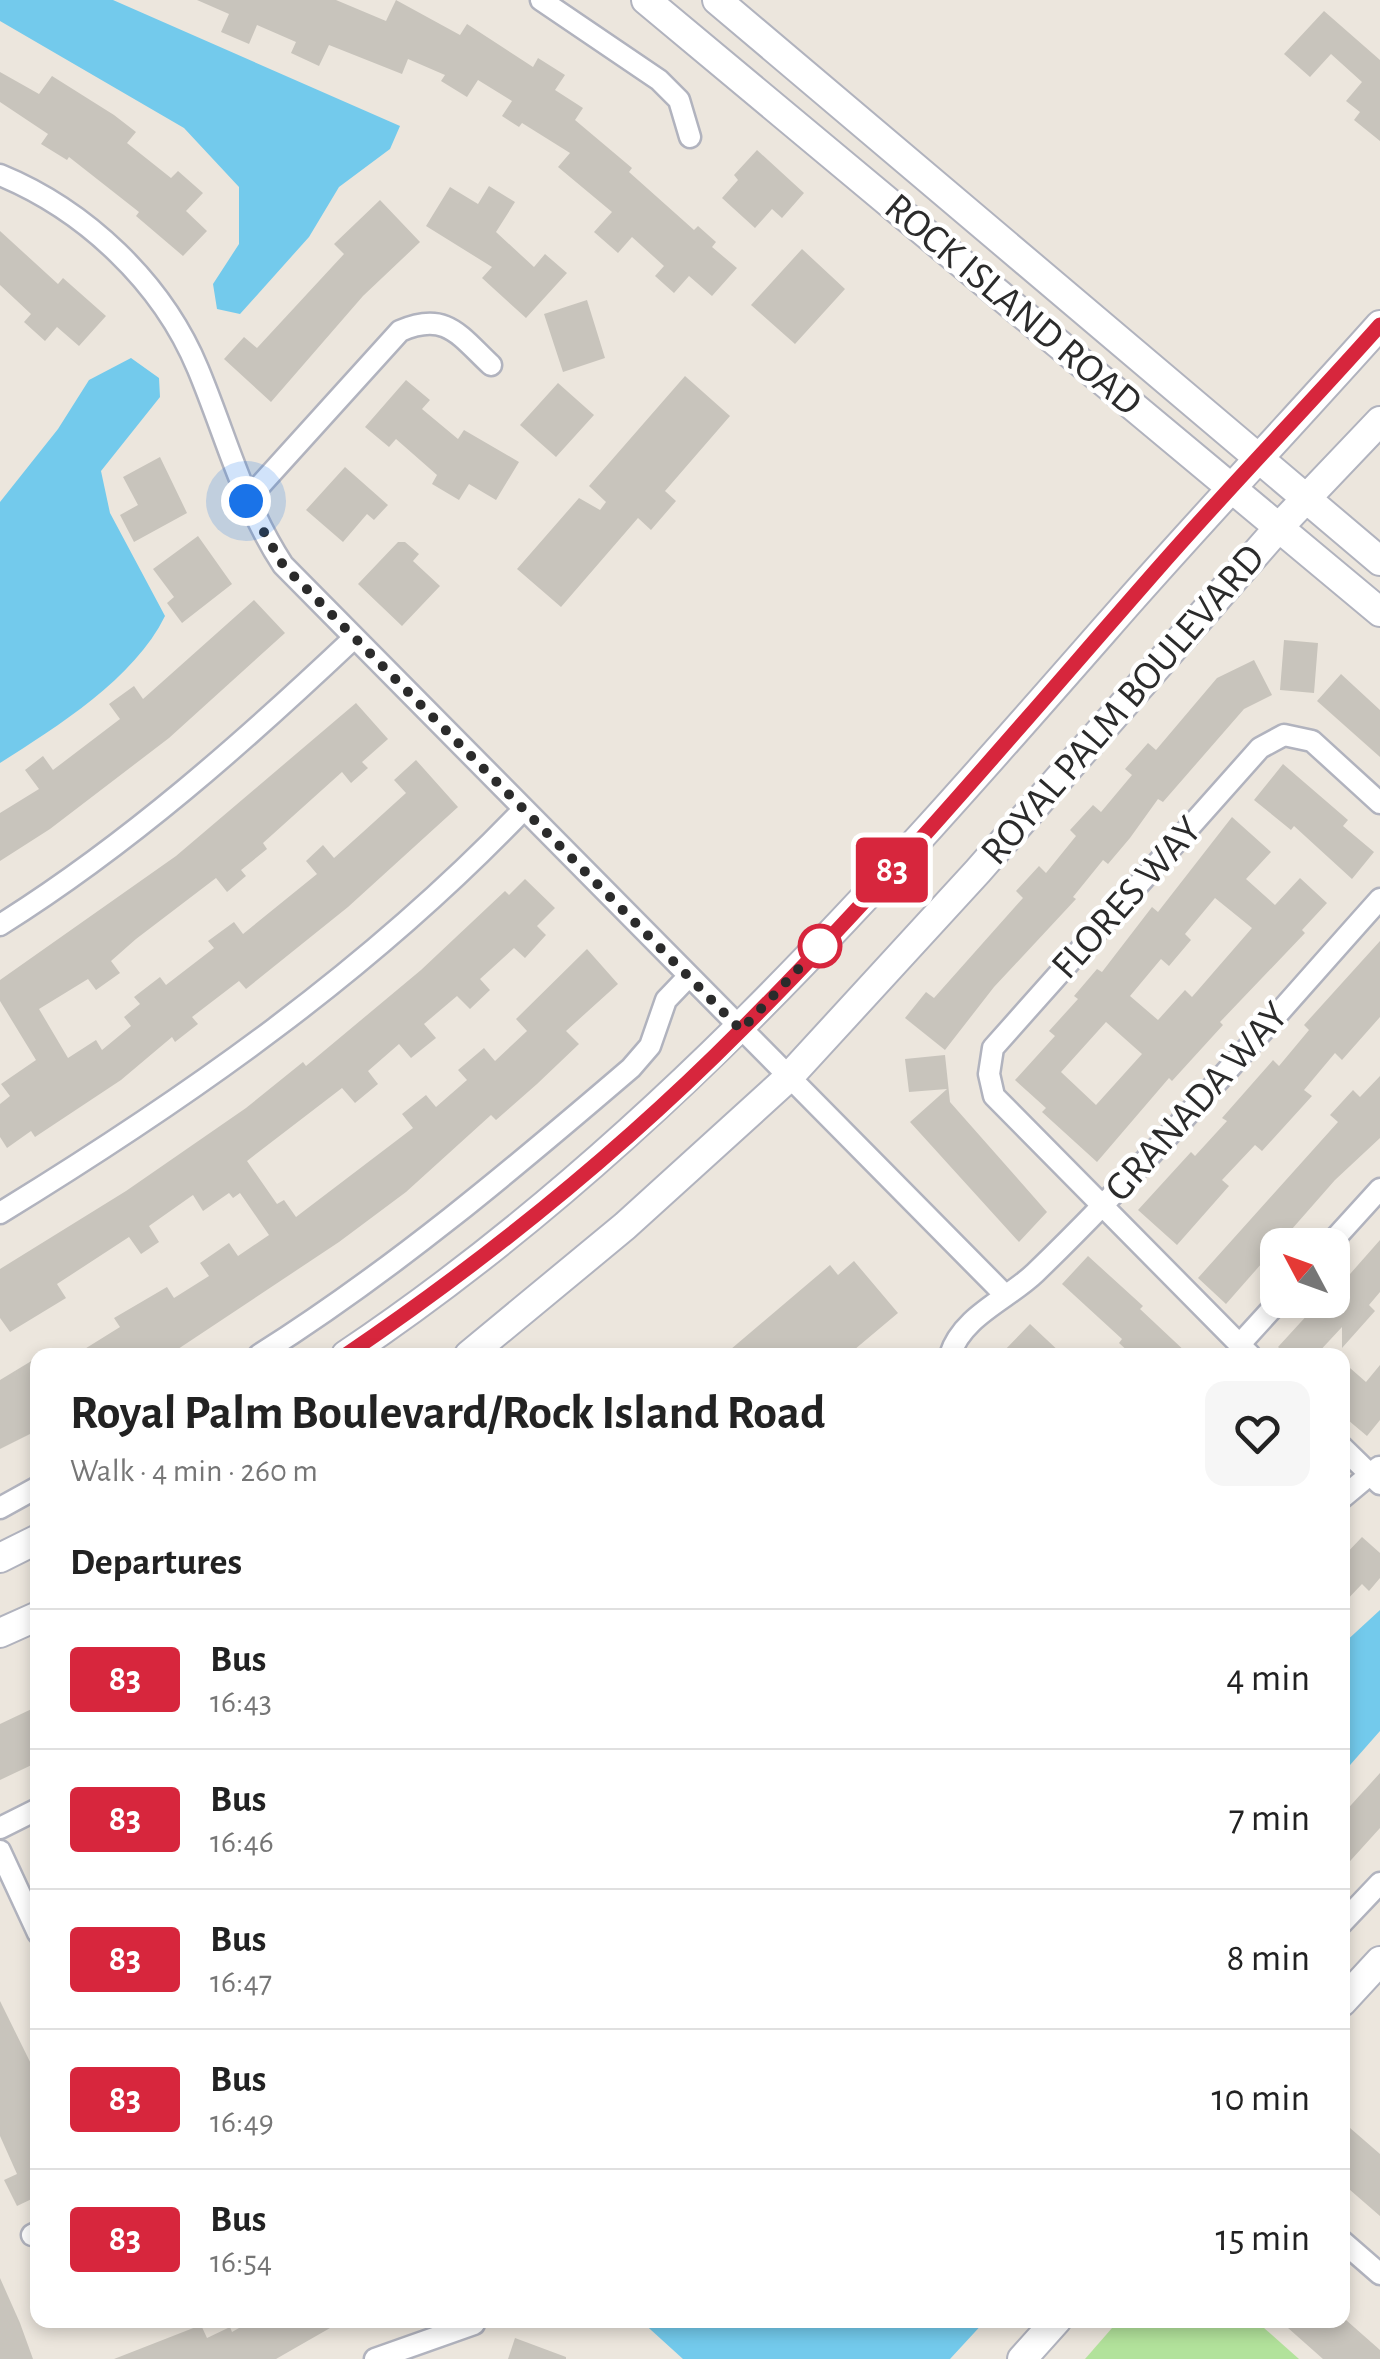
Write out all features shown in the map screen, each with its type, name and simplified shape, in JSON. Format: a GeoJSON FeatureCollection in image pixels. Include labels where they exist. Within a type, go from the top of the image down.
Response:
{"type":"FeatureCollection","features":[{"type":"Feature","properties":{"kind":"main road","name":"ROCK ISLAND ROAD"},"geometry":{"type":"LineString","coordinates":[[646,0],[1380,612]]}},
{"type":"Feature","properties":{"kind":"main road","name":"ROCK ISLAND ROAD"},"geometry":{"type":"LineString","coordinates":[[717,0],[1380,561]]}},
{"type":"Feature","properties":{"kind":"main road","name":"ROYAL PALM BOULEVARD"},"geometry":{"type":"LineString","coordinates":[[356,1348],[421,1304],[578,1179],[741,1030],[935,823],[1230,486],[1380,325]]}},
{"type":"Feature","properties":{"kind":"main road","name":"ROYAL PALM BOULEVARD"},"geometry":{"type":"LineString","coordinates":[[477,1348],[625,1226],[788,1078],[978,871],[1280,526],[1380,421]]}},
{"type":"Feature","properties":{"kind":"main road"},"geometry":{"type":"LineString","coordinates":[[0,1558],[30,1543]]}},
{"type":"Feature","properties":{"kind":"main road"},"geometry":{"type":"LineString","coordinates":[[0,1634],[30,1620]]}},
{"type":"Feature","properties":{"kind":"main road"},"geometry":{"type":"LineString","coordinates":[[1350,1993],[1380,1961]]}},
{"type":"Feature","properties":{"kind":"main road"},"geometry":{"type":"LineString","coordinates":[[1022,2359],[1050,2328]]}},
{"type":"Feature","properties":{"kind":"street"},"geometry":{"type":"LineString","coordinates":[[540,0],[659,80],[679,100],[690,137]]}},
{"type":"Feature","properties":{"kind":"street"},"geometry":{"type":"LineString","coordinates":[[0,176],[45,194],[108,244],[158,299],[196,363],[246,501],[283,565],[1004,1294]]}},
{"type":"Feature","properties":{"kind":"street"},"geometry":{"type":"LineString","coordinates":[[246,501],[400,331],[423,321],[449,326],[492,365]]}},
{"type":"Feature","properties":{"kind":"street"},"geometry":{"type":"LineString","coordinates":[[0,925],[148,820],[274,714],[354,638]]}},
{"type":"Feature","properties":{"kind":"street","name":"FLORES WAY"},"geometry":{"type":"LineString","coordinates":[[1103,1206],[994,1096],[989,1074],[994,1048],[1260,748],[1284,735],[1312,741],[1380,803]]}},
{"type":"Feature","properties":{"kind":"street"},"geometry":{"type":"LineString","coordinates":[[0,1213],[125,1136],[365,960],[469,866],[522,810]]}},
{"type":"Feature","properties":{"kind":"street","name":"GRANADA WAY"},"geometry":{"type":"LineString","coordinates":[[952,1348],[954,1341],[1004,1294],[1030,1278],[1103,1206],[1380,899]]}},
{"type":"Feature","properties":{"kind":"street"},"geometry":{"type":"LineString","coordinates":[[270,1348],[316,1319],[483,1195],[631,1068],[650,1046],[666,1000],[688,977]]}},
{"type":"Feature","properties":{"kind":"street"},"geometry":{"type":"LineString","coordinates":[[1345,1228],[1380,1189]]}},
{"type":"Feature","properties":{"kind":"street"},"geometry":{"type":"LineString","coordinates":[[1103,1206],[1243,1348]]}},
{"type":"Feature","properties":{"kind":"street"},"geometry":{"type":"LineString","coordinates":[[1246,1348],[1267,1318]]}},
{"type":"Feature","properties":{"kind":"street"},"geometry":{"type":"LineString","coordinates":[[1350,1453],[1377,1475],[1350,1493]]}},
{"type":"Feature","properties":{"kind":"street"},"geometry":{"type":"LineString","coordinates":[[0,1508],[30,1491]]}},
{"type":"Feature","properties":{"kind":"street"},"geometry":{"type":"LineString","coordinates":[[0,1828],[30,1813]]}},
{"type":"Feature","properties":{"kind":"street"},"geometry":{"type":"LineString","coordinates":[[0,1851],[30,1916]]}},
{"type":"Feature","properties":{"kind":"street"},"geometry":{"type":"LineString","coordinates":[[1350,1914],[1380,1882]]}},
{"type":"Feature","properties":{"kind":"street"},"geometry":{"type":"LineString","coordinates":[[1350,2248],[1380,2274]]}},
{"type":"Feature","properties":{"kind":"street"},"geometry":{"type":"LineString","coordinates":[[376,2359],[463,2328]]}},
{"type":"Feature","properties":{"kind":"green space"},"geometry":{"type":"Polygon","coordinates":[[[1112,2328],[1264,2328],[1299,2359],[1085,2359],[1112,2328]]]}},
{"type":"Feature","properties":{"kind":"water"},"geometry":{"type":"Polygon","coordinates":[[[0,0],[113,0],[400,126],[390,149],[339,187],[309,237],[240,314],[217,309],[213,284],[239,244],[239,187],[184,128],[0,21],[0,0]]]}},
{"type":"Feature","properties":{"kind":"water"},"geometry":{"type":"Polygon","coordinates":[[[131,358],[159,378],[160,397],[101,471],[110,513],[165,616],[134,660],[93,699],[0,763],[0,502],[58,429],[89,380],[131,358]]]}},
{"type":"Feature","properties":{"kind":"water"},"geometry":{"type":"Polygon","coordinates":[[[1380,1610],[1380,1731],[1350,1765],[1350,1638],[1380,1610]]]}},
{"type":"Feature","properties":{"kind":"water"},"geometry":{"type":"Polygon","coordinates":[[[649,2328],[979,2328],[950,2359],[683,2359],[649,2328]]]}},
{"type":"Feature","properties":{"kind":"building"},"geometry":{"type":"Polygon","coordinates":[[[197,0],[336,0],[386,21],[396,0],[460,35],[467,24],[533,67],[538,58],[565,75],[555,90],[583,108],[575,120],[632,168],[629,172],[694,230],[698,226],[716,242],[712,247],[737,268],[712,296],[689,276],[674,293],[655,276],[664,266],[632,237],[618,253],[594,232],[612,212],[558,167],[570,153],[522,123],[519,127],[502,116],[512,101],[478,80],[467,97],[441,81],[445,75],[408,59],[402,74],[329,45],[319,66],[291,53],[296,42],[257,25],[249,44],[221,32],[229,14],[197,0]]]}},
{"type":"Feature","properties":{"kind":"building"},"geometry":{"type":"Polygon","coordinates":[[[1324,11],[1380,60],[1380,141],[1354,120],[1360,112],[1346,101],[1362,82],[1331,54],[1310,77],[1284,54],[1324,11]]]}},
{"type":"Feature","properties":{"kind":"building"},"geometry":{"type":"Polygon","coordinates":[[[0,72],[39,94],[52,76],[114,115],[136,132],[127,143],[171,178],[178,171],[203,193],[186,211],[207,231],[183,256],[136,216],[139,212],[69,157],[67,160],[41,144],[48,134],[0,102],[0,72]]]}},
{"type":"Feature","properties":{"kind":"building"},"geometry":{"type":"Polygon","coordinates":[[[757,150],[804,193],[782,218],[772,209],[755,228],[722,198],[738,180],[734,175],[757,150]]]}},
{"type":"Feature","properties":{"kind":"building"},"geometry":{"type":"Polygon","coordinates":[[[489,186],[515,202],[496,232],[534,267],[545,254],[567,273],[526,318],[482,278],[492,267],[426,226],[450,187],[478,204],[489,186]]]}},
{"type":"Feature","properties":{"kind":"building"},"geometry":{"type":"Polygon","coordinates":[[[380,200],[420,242],[363,296],[271,402],[224,359],[244,337],[257,348],[344,254],[334,244],[380,200]]]}},
{"type":"Feature","properties":{"kind":"building"},"geometry":{"type":"Polygon","coordinates":[[[0,231],[58,284],[63,278],[106,316],[79,346],[57,327],[45,341],[24,322],[31,314],[0,285],[0,231]]]}},
{"type":"Feature","properties":{"kind":"building"},"geometry":{"type":"Polygon","coordinates":[[[802,249],[845,289],[795,344],[751,305],[802,249]]]}},
{"type":"Feature","properties":{"kind":"building"},"geometry":{"type":"Polygon","coordinates":[[[587,300],[605,358],[563,372],[544,314],[587,300]]]}},
{"type":"Feature","properties":{"kind":"building"},"geometry":{"type":"Polygon","coordinates":[[[685,376],[730,416],[665,491],[676,501],[651,530],[638,518],[561,607],[517,569],[579,498],[600,510],[606,502],[589,486],[685,376]]]}},
{"type":"Feature","properties":{"kind":"building"},"geometry":{"type":"Polygon","coordinates":[[[406,380],[430,400],[422,409],[458,439],[464,430],[519,462],[496,500],[469,484],[459,500],[432,484],[437,475],[396,439],[389,447],[365,427],[406,380]]]}},
{"type":"Feature","properties":{"kind":"building"},"geometry":{"type":"Polygon","coordinates":[[[558,383],[594,415],[556,457],[520,425],[558,383]]]}},
{"type":"Feature","properties":{"kind":"building"},"geometry":{"type":"Polygon","coordinates":[[[160,457],[187,513],[134,542],[120,515],[138,505],[123,477],[160,457]]]}},
{"type":"Feature","properties":{"kind":"building"},"geometry":{"type":"Polygon","coordinates":[[[345,467],[388,505],[374,520],[367,514],[343,542],[306,510],[345,467]]]}},
{"type":"Feature","properties":{"kind":"building"},"geometry":{"type":"Polygon","coordinates":[[[198,536],[232,584],[182,623],[167,603],[174,597],[153,569],[198,536]]]}},
{"type":"Feature","properties":{"kind":"building"},"geometry":{"type":"Polygon","coordinates":[[[398,542],[405,542],[419,554],[413,561],[440,586],[402,626],[358,584],[398,542]]]}},
{"type":"Feature","properties":{"kind":"building"},"geometry":{"type":"Polygon","coordinates":[[[254,600],[285,633],[169,738],[50,829],[0,861],[0,813],[39,789],[25,770],[43,756],[53,770],[120,719],[109,704],[134,686],[143,699],[254,600]]]}},
{"type":"Feature","properties":{"kind":"building"},"geometry":{"type":"Polygon","coordinates":[[[1284,640],[1318,643],[1314,693],[1280,690],[1284,640]]]}},
{"type":"Feature","properties":{"kind":"building"},"geometry":{"type":"Polygon","coordinates":[[[1254,660],[1272,695],[1244,709],[1163,802],[1158,799],[1108,864],[1103,860],[1073,897],[1076,899],[994,987],[945,1050],[905,1018],[926,992],[934,998],[1023,898],[1016,891],[1039,866],[1046,873],[1076,836],[1070,830],[1093,805],[1101,812],[1132,775],[1125,769],[1148,743],[1156,750],[1217,678],[1254,660]]]}},
{"type":"Feature","properties":{"kind":"building"},"geometry":{"type":"Polygon","coordinates":[[[1341,674],[1380,710],[1380,757],[1317,701],[1341,674]]]}},
{"type":"Feature","properties":{"kind":"building"},"geometry":{"type":"Polygon","coordinates":[[[356,703],[388,739],[362,762],[368,768],[351,783],[342,772],[263,843],[267,849],[241,870],[246,876],[227,892],[216,878],[136,939],[111,961],[120,973],[96,990],[88,979],[39,1009],[68,1058],[96,1040],[102,1050],[131,1026],[124,1017],[140,1004],[134,997],[160,977],[166,985],[214,948],[208,941],[234,922],[243,934],[317,874],[306,861],[323,845],[334,858],[406,793],[394,780],[416,760],[458,807],[348,907],[246,989],[239,981],[192,1017],[198,1024],[175,1042],[172,1037],[121,1080],[35,1137],[31,1131],[7,1148],[0,1137],[0,1104],[10,1096],[1,1084],[36,1060],[0,1001],[0,980],[176,856],[356,703]]]}},
{"type":"Feature","properties":{"kind":"building"},"geometry":{"type":"Polygon","coordinates":[[[1283,764],[1348,820],[1343,826],[1374,852],[1352,879],[1294,826],[1291,830],[1254,800],[1283,764]]]}},
{"type":"Feature","properties":{"kind":"building"},"geometry":{"type":"Polygon","coordinates":[[[1232,817],[1271,852],[1246,879],[1275,905],[1300,878],[1327,903],[1302,930],[1305,933],[1220,1022],[1223,1025],[1172,1081],[1169,1078],[1097,1162],[1042,1112],[1046,1108],[1015,1080],[1055,1036],[1049,1031],[1078,999],[1074,996],[1097,969],[1102,972],[1152,907],[1158,912],[1232,817]],[[1215,898],[1185,934],[1191,940],[1169,966],[1161,959],[1130,996],[1158,1020],[1185,990],[1192,997],[1252,928],[1215,898]],[[1106,1022],[1061,1072],[1096,1105],[1142,1054],[1106,1022]]]}},
{"type":"Feature","properties":{"kind":"building"},"geometry":{"type":"Polygon","coordinates":[[[525,879],[555,908],[537,926],[546,935],[525,958],[514,948],[480,979],[490,990],[470,1009],[457,996],[424,1024],[436,1038],[411,1058],[399,1044],[368,1071],[378,1084],[355,1103],[342,1088],[247,1161],[277,1204],[284,1200],[296,1217],[413,1128],[402,1114],[426,1095],[436,1107],[467,1080],[458,1070],[484,1048],[495,1061],[527,1031],[516,1019],[587,949],[618,984],[566,1031],[579,1044],[496,1120],[491,1115],[406,1192],[339,1242],[180,1348],[86,1348],[120,1327],[114,1318],[167,1287],[174,1298],[209,1276],[200,1263],[229,1243],[238,1256],[269,1235],[240,1193],[233,1198],[229,1193],[203,1211],[193,1195],[149,1226],[159,1242],[141,1254],[129,1237],[57,1284],[66,1298],[10,1332],[0,1318],[0,1269],[126,1191],[246,1108],[303,1062],[306,1066],[421,970],[505,891],[509,895],[525,879]]]}},
{"type":"Feature","properties":{"kind":"building"},"geometry":{"type":"Polygon","coordinates":[[[1380,941],[1380,1017],[1342,1060],[1335,1053],[1304,1090],[1312,1096],[1262,1151],[1255,1145],[1222,1180],[1229,1186],[1177,1245],[1138,1210],[1191,1152],[1195,1156],[1227,1121],[1222,1118],[1273,1060],[1279,1066],[1309,1030],[1304,1025],[1380,941]]]}},
{"type":"Feature","properties":{"kind":"building"},"geometry":{"type":"Polygon","coordinates":[[[945,1055],[950,1102],[1047,1212],[1019,1242],[910,1122],[947,1089],[909,1092],[905,1059],[945,1055]]]}},
{"type":"Feature","properties":{"kind":"building"},"geometry":{"type":"Polygon","coordinates":[[[1380,1076],[1380,1138],[1335,1180],[1293,1228],[1260,1228],[1260,1265],[1226,1304],[1198,1278],[1338,1122],[1330,1115],[1353,1090],[1360,1097],[1380,1076]]]}},
{"type":"Feature","properties":{"kind":"building"},"geometry":{"type":"Polygon","coordinates":[[[1380,1240],[1380,1292],[1369,1305],[1375,1311],[1342,1348],[1342,1327],[1322,1348],[1278,1347],[1305,1318],[1350,1318],[1350,1274],[1380,1240]]]}},
{"type":"Feature","properties":{"kind":"building"},"geometry":{"type":"Polygon","coordinates":[[[1088,1256],[1182,1348],[1124,1348],[1119,1343],[1122,1339],[1062,1284],[1088,1256]]]}},
{"type":"Feature","properties":{"kind":"building"},"geometry":{"type":"Polygon","coordinates":[[[854,1261],[898,1313],[856,1348],[732,1348],[830,1265],[838,1275],[854,1261]]]}},
{"type":"Feature","properties":{"kind":"building"},"geometry":{"type":"Polygon","coordinates":[[[1030,1324],[1056,1348],[1007,1348],[1030,1324]]]}},
{"type":"Feature","properties":{"kind":"building"},"geometry":{"type":"Polygon","coordinates":[[[30,1362],[30,1434],[0,1449],[0,1380],[30,1362]]]}},
{"type":"Feature","properties":{"kind":"building"},"geometry":{"type":"Polygon","coordinates":[[[1380,1365],[1380,1420],[1367,1436],[1350,1422],[1350,1368],[1366,1382],[1380,1365]]]}},
{"type":"Feature","properties":{"kind":"building"},"geometry":{"type":"Polygon","coordinates":[[[1362,1537],[1380,1553],[1380,1578],[1369,1591],[1362,1584],[1350,1597],[1350,1550],[1362,1537]]]}},
{"type":"Feature","properties":{"kind":"building"},"geometry":{"type":"Polygon","coordinates":[[[30,1710],[30,1766],[0,1780],[0,1724],[30,1710]]]}},
{"type":"Feature","properties":{"kind":"building"},"geometry":{"type":"Polygon","coordinates":[[[1380,1773],[1380,1828],[1350,1861],[1350,1806],[1380,1773]]]}},
{"type":"Feature","properties":{"kind":"building"},"geometry":{"type":"Polygon","coordinates":[[[0,2001],[30,2062],[30,2200],[17,2206],[4,2180],[17,2174],[0,2136],[0,2001]]]}},
{"type":"Feature","properties":{"kind":"building"},"geometry":{"type":"Polygon","coordinates":[[[1350,2128],[1380,2154],[1380,2216],[1350,2190],[1350,2128]]]}},
{"type":"Feature","properties":{"kind":"building"},"geometry":{"type":"Polygon","coordinates":[[[0,2278],[20,2323],[33,2359],[0,2359],[0,2278]]]}},
{"type":"Feature","properties":{"kind":"building"},"geometry":{"type":"Polygon","coordinates":[[[1350,2324],[1380,2350],[1380,2359],[1323,2359],[1288,2328],[1350,2328],[1350,2324]]]}},
{"type":"Feature","properties":{"kind":"building"},"geometry":{"type":"Polygon","coordinates":[[[193,2328],[202,2328],[207,2338],[228,2328],[232,2332],[239,2328],[330,2328],[276,2359],[114,2359],[193,2328]]]}},
{"type":"Feature","properties":{"kind":"building"},"geometry":{"type":"Polygon","coordinates":[[[515,2338],[566,2357],[566,2359],[508,2359],[515,2338]]]}},
{"type":"Feature","properties":{"kind":"bus line","name":"83"},"geometry":{"type":"LineString","coordinates":[[356,1348],[421,1304],[578,1179],[741,1030],[935,823],[1230,486],[1380,325]]}},
{"type":"Feature","properties":{"kind":"route"},"geometry":{"type":"LineString","coordinates":[[246,501],[283,565],[741,1030],[820,946]]}}]}
